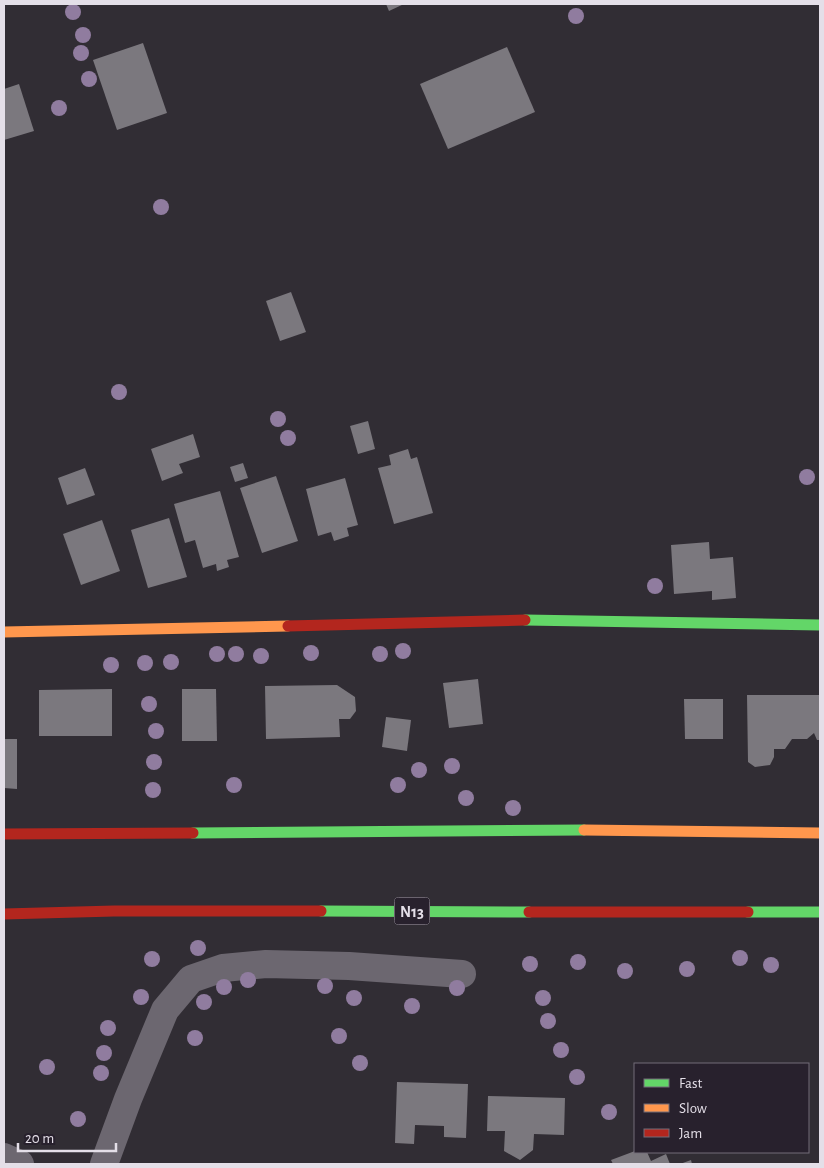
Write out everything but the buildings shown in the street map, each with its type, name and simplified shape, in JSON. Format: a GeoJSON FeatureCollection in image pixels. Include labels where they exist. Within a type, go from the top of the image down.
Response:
{"type":"FeatureCollection","features":[{"type":"Feature","properties":{"kind":"main road"},"geometry":{"type":"LineString","coordinates":[[4,632],[514,620],[820,625]]}},
{"type":"Feature","properties":{"kind":"main road"},"geometry":{"type":"LineString","coordinates":[[4,834],[540,830],[820,833]]}},
{"type":"Feature","properties":{"kind":"main road","name":"N13"},"geometry":{"type":"LineString","coordinates":[[4,914],[114,911],[820,912]]}},
{"type":"Feature","properties":{"kind":"street"},"geometry":{"type":"LineString","coordinates":[[104,1164],[164,1010],[191,979],[223,968],[266,964],[349,966],[462,974]]}},
{"type":"Feature","properties":{"kind":"street"},"geometry":{"type":"LineString","coordinates":[[4,1157],[20,1164]]}},
{"type":"Feature","properties":{"kind":"traffic: fast"},"geometry":{"type":"LineString","coordinates":[[525,620],[820,625]]}},
{"type":"Feature","properties":{"kind":"traffic: fast"},"geometry":{"type":"LineString","coordinates":[[193,833],[584,830]]}},
{"type":"Feature","properties":{"kind":"traffic: fast"},"geometry":{"type":"LineString","coordinates":[[321,911],[529,912]]}},
{"type":"Feature","properties":{"kind":"traffic: fast"},"geometry":{"type":"LineString","coordinates":[[748,912],[820,912]]}},
{"type":"Feature","properties":{"kind":"traffic: slow"},"geometry":{"type":"LineString","coordinates":[[4,632],[288,626]]}},
{"type":"Feature","properties":{"kind":"traffic: slow"},"geometry":{"type":"LineString","coordinates":[[584,830],[820,833]]}},
{"type":"Feature","properties":{"kind":"traffic: jam"},"geometry":{"type":"LineString","coordinates":[[288,626],[525,620]]}},
{"type":"Feature","properties":{"kind":"traffic: jam"},"geometry":{"type":"LineString","coordinates":[[4,834],[193,833]]}},
{"type":"Feature","properties":{"kind":"traffic: jam"},"geometry":{"type":"LineString","coordinates":[[4,914],[114,911],[321,911]]}},
{"type":"Feature","properties":{"kind":"traffic: jam"},"geometry":{"type":"LineString","coordinates":[[529,912],[748,912]]}}]}
